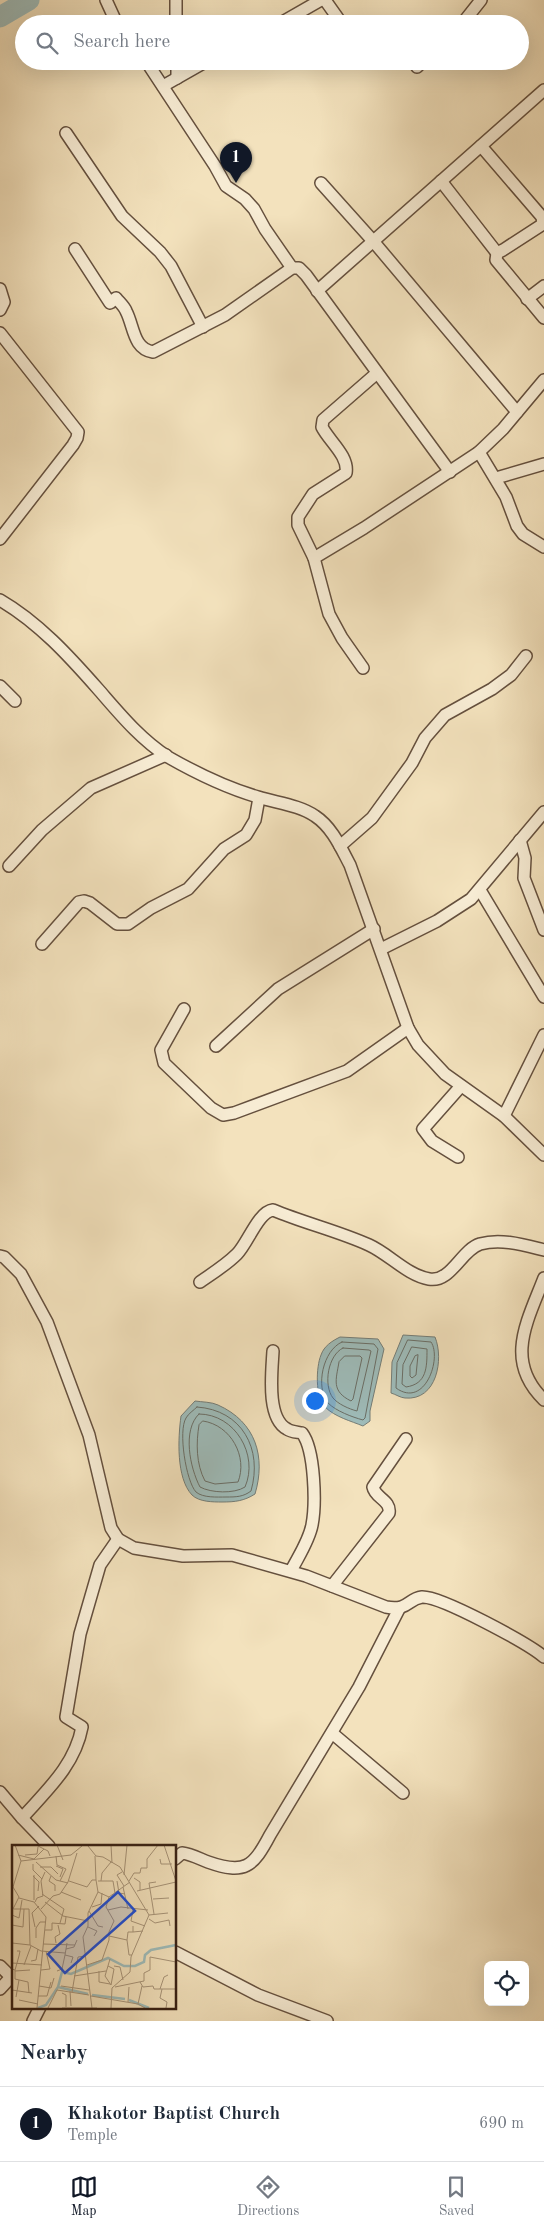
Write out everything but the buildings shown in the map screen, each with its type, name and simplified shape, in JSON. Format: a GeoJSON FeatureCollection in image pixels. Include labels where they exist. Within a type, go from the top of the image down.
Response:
{"type":"FeatureCollection","features":[{"type":"Feature","properties":{"kind":"street"},"geometry":{"type":"LineString","coordinates":[[106,0],[113,15]]}},
{"type":"Feature","properties":{"kind":"street"},"geometry":{"type":"LineString","coordinates":[[176,0],[176,15]]}},
{"type":"Feature","properties":{"kind":"street"},"geometry":{"type":"LineString","coordinates":[[290,15],[302,5],[323,0],[335,15]]}},
{"type":"Feature","properties":{"kind":"street"},"geometry":{"type":"LineString","coordinates":[[469,15],[481,0]]}},
{"type":"Feature","properties":{"kind":"street"},"geometry":{"type":"LineString","coordinates":[[152,70],[226,186],[245,199],[254,209],[265,229],[292,268]]}},
{"type":"Feature","properties":{"kind":"street"},"geometry":{"type":"LineString","coordinates":[[177,70],[177,78]]}},
{"type":"Feature","properties":{"kind":"street"},"geometry":{"type":"LineString","coordinates":[[163,86],[191,70]]}},
{"type":"Feature","properties":{"kind":"street"},"geometry":{"type":"LineString","coordinates":[[317,291],[544,90]]}},
{"type":"Feature","properties":{"kind":"street"},"geometry":{"type":"LineString","coordinates":[[66,133],[122,216],[160,252],[171,266],[203,327]]}},
{"type":"Feature","properties":{"kind":"street"},"geometry":{"type":"LineString","coordinates":[[481,146],[542,217],[543,224],[498,253],[496,260],[544,318]]}},
{"type":"Feature","properties":{"kind":"street"},"geometry":{"type":"LineString","coordinates":[[441,181],[498,253]]}},
{"type":"Feature","properties":{"kind":"street"},"geometry":{"type":"LineString","coordinates":[[321,183],[373,241],[517,412]]}},
{"type":"Feature","properties":{"kind":"street"},"geometry":{"type":"LineString","coordinates":[[75,249],[110,303],[116,298],[126,310],[140,346],[145,351],[153,352],[225,315],[292,268],[299,268],[450,472]]}},
{"type":"Feature","properties":{"kind":"street"},"geometry":{"type":"LineString","coordinates":[[527,299],[544,286]]}},
{"type":"Feature","properties":{"kind":"street"},"geometry":{"type":"LineString","coordinates":[[0,289],[4,302],[0,310]]}},
{"type":"Feature","properties":{"kind":"street"},"geometry":{"type":"LineString","coordinates":[[0,333],[78,432],[73,445],[0,538]]}},
{"type":"Feature","properties":{"kind":"street"},"geometry":{"type":"LineString","coordinates":[[363,668],[342,638],[329,614],[314,558],[298,524],[298,517],[312,494],[346,473],[347,467],[344,458],[322,427],[323,420],[377,372]]}},
{"type":"Feature","properties":{"kind":"street"},"geometry":{"type":"LineString","coordinates":[[314,558],[364,528],[479,452],[544,380]]}},
{"type":"Feature","properties":{"kind":"street"},"geometry":{"type":"LineString","coordinates":[[479,452],[506,497],[517,526],[523,534],[544,547]]}},
{"type":"Feature","properties":{"kind":"street"},"geometry":{"type":"LineString","coordinates":[[496,478],[544,464]]}},
{"type":"Feature","properties":{"kind":"street"},"geometry":{"type":"LineString","coordinates":[[0,600],[21,612],[47,636],[87,676],[130,726],[166,755],[223,784],[259,798],[294,807],[316,816],[324,823],[350,865],[408,1028],[418,1045],[461,1086],[504,1116],[544,1155]]}},
{"type":"Feature","properties":{"kind":"street"},"geometry":{"type":"LineString","coordinates":[[340,846],[372,818],[412,763],[425,738],[445,715],[492,689],[511,674],[526,656]]}},
{"type":"Feature","properties":{"kind":"street"},"geometry":{"type":"LineString","coordinates":[[0,686],[15,701]]}},
{"type":"Feature","properties":{"kind":"street"},"geometry":{"type":"LineString","coordinates":[[8,866],[42,830],[90,788],[166,755]]}},
{"type":"Feature","properties":{"kind":"street"},"geometry":{"type":"LineString","coordinates":[[42,944],[79,902],[84,901],[90,904],[117,924],[122,925],[128,924],[151,908],[188,889],[224,850],[246,835],[255,820],[259,798]]}},
{"type":"Feature","properties":{"kind":"street"},"geometry":{"type":"LineString","coordinates":[[381,949],[457,909],[480,890],[544,812]]}},
{"type":"Feature","properties":{"kind":"street"},"geometry":{"type":"LineString","coordinates":[[520,840],[526,858],[524,878],[544,930]]}},
{"type":"Feature","properties":{"kind":"street"},"geometry":{"type":"LineString","coordinates":[[480,890],[544,997]]}},
{"type":"Feature","properties":{"kind":"street"},"geometry":{"type":"LineString","coordinates":[[216,1046],[278,989],[374,929]]}},
{"type":"Feature","properties":{"kind":"street"},"geometry":{"type":"LineString","coordinates":[[184,1009],[161,1050],[164,1063],[211,1108],[223,1115],[234,1113],[347,1071],[408,1028]]}},
{"type":"Feature","properties":{"kind":"street"},"geometry":{"type":"LineString","coordinates":[[504,1116],[544,1035]]}},
{"type":"Feature","properties":{"kind":"street"},"geometry":{"type":"LineString","coordinates":[[458,1157],[432,1141],[423,1129],[461,1086]]}},
{"type":"Feature","properties":{"kind":"street"},"geometry":{"type":"LineString","coordinates":[[200,1282],[237,1254],[245,1245],[262,1216],[267,1211],[273,1210],[370,1246],[415,1273],[429,1279],[440,1278],[464,1255],[478,1245],[492,1242],[508,1243],[544,1250]]}},
{"type":"Feature","properties":{"kind":"street"},"geometry":{"type":"LineString","coordinates":[[0,1256],[21,1274],[46,1322],[89,1435],[111,1528],[118,1539],[134,1548],[182,1556],[232,1555],[291,1571],[386,1608],[398,1610]]}},
{"type":"Feature","properties":{"kind":"street"},"geometry":{"type":"LineString","coordinates":[[544,1278],[522,1337],[521,1363],[534,1390],[544,1400]]}},
{"type":"Feature","properties":{"kind":"street"},"geometry":{"type":"LineString","coordinates":[[273,1351],[271,1400],[283,1426],[289,1431],[302,1433],[307,1439],[314,1480],[312,1525],[309,1537],[291,1571]]}},
{"type":"Feature","properties":{"kind":"street"},"geometry":{"type":"LineString","coordinates":[[332,1586],[389,1513],[390,1508],[374,1492],[373,1487],[406,1439]]}},
{"type":"Feature","properties":{"kind":"street"},"geometry":{"type":"LineString","coordinates":[[22,1818],[62,1775],[80,1740],[82,1727],[66,1717],[80,1634],[100,1565],[118,1539]]}},
{"type":"Feature","properties":{"kind":"street"},"geometry":{"type":"LineString","coordinates":[[176,1858],[182,1854],[239,1869],[249,1865],[259,1856],[360,1687],[398,1610],[420,1597],[436,1599],[473,1616],[544,1657]]}},
{"type":"Feature","properties":{"kind":"street"},"geometry":{"type":"LineString","coordinates":[[332,1733],[404,1793]]}},
{"type":"Feature","properties":{"kind":"street"},"geometry":{"type":"LineString","coordinates":[[2,1798],[48,1845]]}},
{"type":"Feature","properties":{"kind":"street"},"geometry":{"type":"LineString","coordinates":[[176,1953],[258,1995],[327,2021]]}},
{"type":"Feature","properties":{"kind":"street"},"geometry":{"type":"LineString","coordinates":[[0,1966],[12,1979],[0,1989]]}},
{"type":"Feature","properties":{"kind":"street"},"geometry":{"type":"LineString","coordinates":[[33,2021],[40,2008]]}},
{"type":"Feature","properties":{"kind":"water"},"geometry":{"type":"Polygon","coordinates":[[[403,1335],[435,1337],[438,1346],[438,1367],[435,1377],[431,1386],[424,1393],[416,1397],[403,1398],[391,1393],[392,1362],[403,1335]]]}},
{"type":"Feature","properties":{"kind":"water"},"geometry":{"type":"Polygon","coordinates":[[[340,1337],[378,1339],[384,1349],[370,1411],[370,1421],[363,1426],[333,1413],[325,1407],[319,1396],[317,1374],[319,1360],[324,1349],[340,1337]]]}},
{"type":"Feature","properties":{"kind":"water"},"geometry":{"type":"Polygon","coordinates":[[[195,1401],[218,1405],[231,1412],[249,1431],[255,1442],[258,1454],[259,1467],[255,1494],[235,1501],[210,1502],[195,1497],[187,1488],[183,1479],[179,1457],[180,1425],[181,1416],[195,1401]]]}},
{"type":"Feature","properties":{"kind":"waterway"},"geometry":{"type":"LineString","coordinates":[[0,17],[29,0]]}},
{"type":"Feature","properties":{"kind":"place","name":"Khakotor Baptist Church"},"geometry":{"type":"Point","coordinates":[236,183]}}]}
